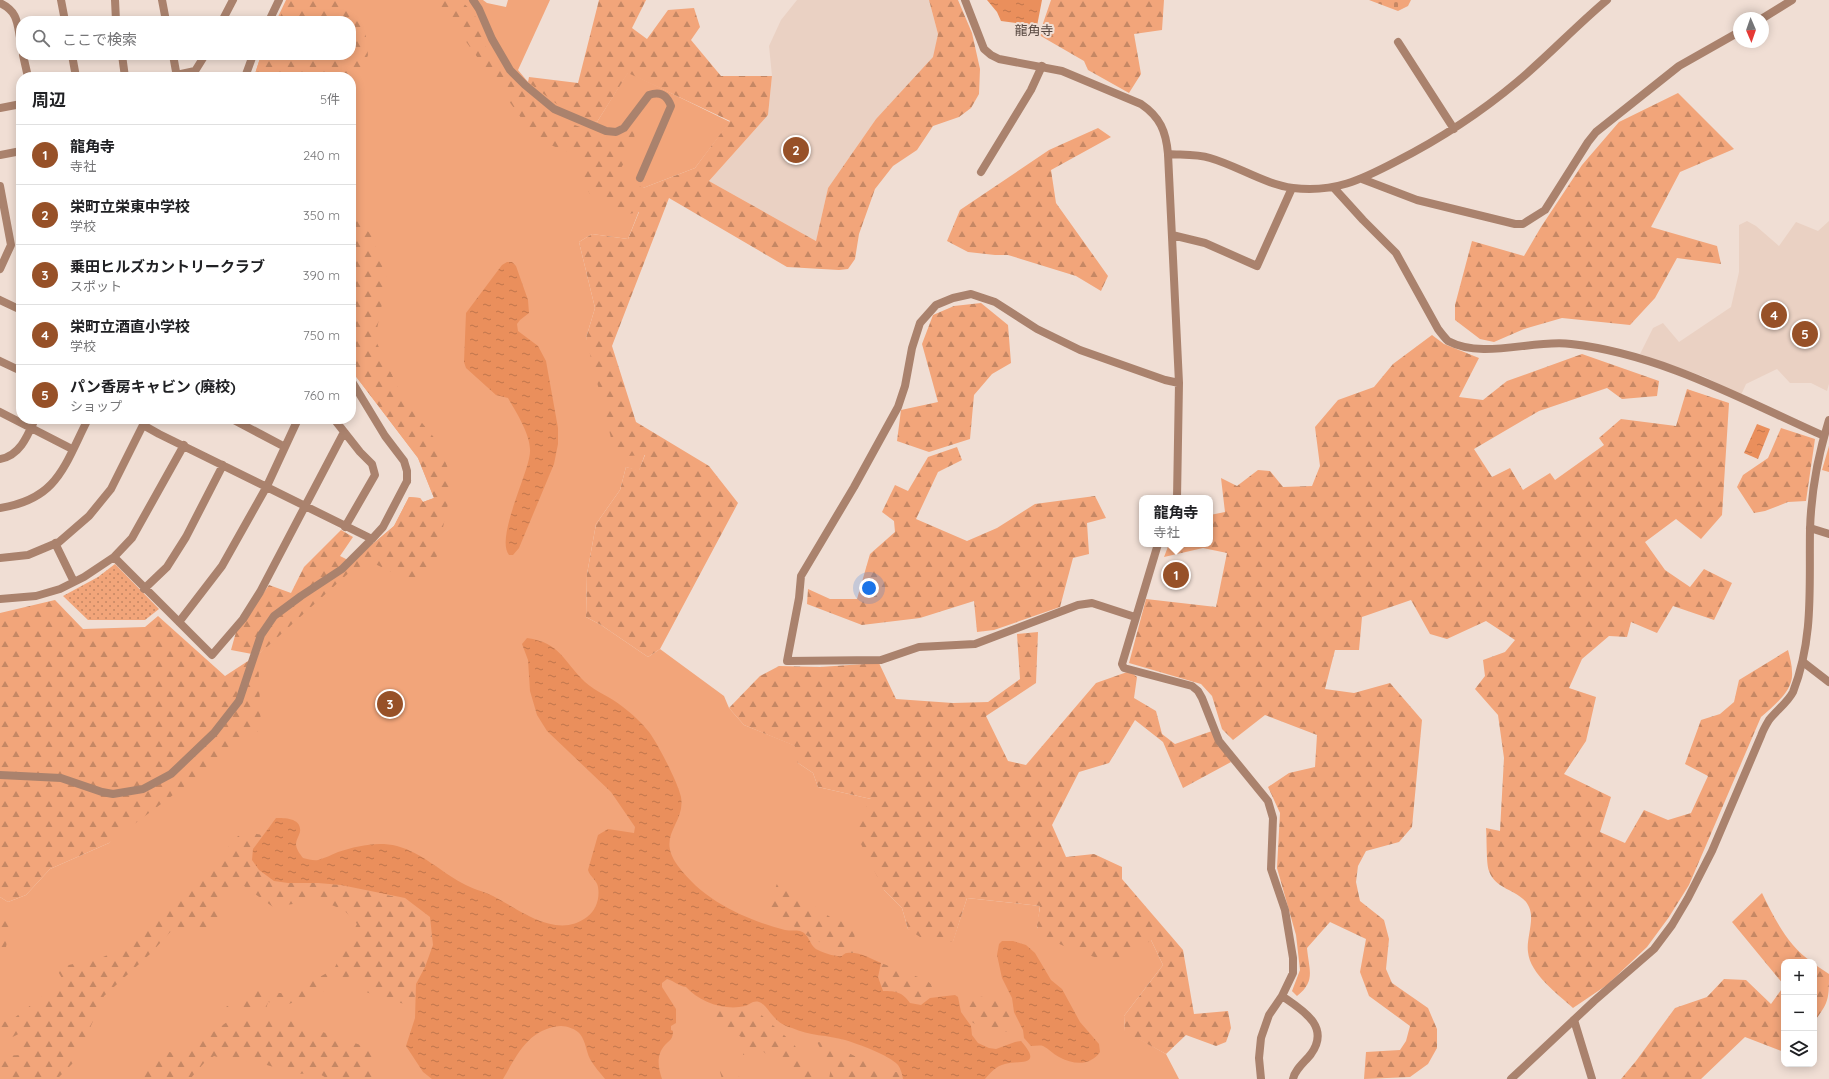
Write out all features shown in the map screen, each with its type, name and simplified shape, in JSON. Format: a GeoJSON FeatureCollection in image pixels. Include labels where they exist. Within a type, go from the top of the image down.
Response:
{"type":"FeatureCollection","features":[{"type":"Feature","properties":{"kind":"street"},"geometry":{"type":"LineString","coordinates":[[61,0],[64,16]]}},
{"type":"Feature","properties":{"kind":"street"},"geometry":{"type":"LineString","coordinates":[[115,0],[116,16]]}},
{"type":"Feature","properties":{"kind":"street"},"geometry":{"type":"LineString","coordinates":[[162,0],[165,16]]}},
{"type":"Feature","properties":{"kind":"street"},"geometry":{"type":"LineString","coordinates":[[225,16],[233,0]]}},
{"type":"Feature","properties":{"kind":"street"},"geometry":{"type":"LineString","coordinates":[[271,16],[279,0]]}},
{"type":"Feature","properties":{"kind":"street"},"geometry":{"type":"LineString","coordinates":[[473,0],[479,9],[492,39],[510,70],[525,85],[554,109],[606,131],[616,132],[624,128],[649,96],[655,93],[662,94],[669,100],[671,106],[640,178]]}},
{"type":"Feature","properties":{"kind":"street"},"geometry":{"type":"LineString","coordinates":[[965,0],[984,49],[991,55],[999,59],[1062,71],[1092,82],[1141,104],[1152,111],[1160,122],[1166,140],[1168,154],[1179,383],[1177,495]]}},
{"type":"Feature","properties":{"kind":"street"},"geometry":{"type":"LineString","coordinates":[[1168,154],[1200,155],[1211,158],[1263,179],[1292,188],[1334,188],[1362,179],[1428,146],[1454,130],[1518,81],[1607,0]]}},
{"type":"Feature","properties":{"kind":"street"},"geometry":{"type":"LineString","coordinates":[[1769,14],[1792,0]]}},
{"type":"Feature","properties":{"kind":"street"},"geometry":{"type":"LineString","coordinates":[[0,3],[8,7],[15,15],[16,20]]}},
{"type":"Feature","properties":{"kind":"street"},"geometry":{"type":"LineString","coordinates":[[1362,179],[1417,200],[1515,224],[1523,224],[1545,210],[1588,142],[1596,132],[1679,66],[1733,35]]}},
{"type":"Feature","properties":{"kind":"street"},"geometry":{"type":"LineString","coordinates":[[1398,42],[1454,130]]}},
{"type":"Feature","properties":{"kind":"street"},"geometry":{"type":"LineString","coordinates":[[24,60],[27,72]]}},
{"type":"Feature","properties":{"kind":"street"},"geometry":{"type":"LineString","coordinates":[[73,60],[75,72]]}},
{"type":"Feature","properties":{"kind":"street"},"geometry":{"type":"LineString","coordinates":[[123,60],[124,72]]}},
{"type":"Feature","properties":{"kind":"street"},"geometry":{"type":"LineString","coordinates":[[174,60],[176,72]]}},
{"type":"Feature","properties":{"kind":"street"},"geometry":{"type":"LineString","coordinates":[[191,72],[195,71],[202,60]]}},
{"type":"Feature","properties":{"kind":"street"},"geometry":{"type":"LineString","coordinates":[[247,72],[251,60]]}},
{"type":"Feature","properties":{"kind":"street"},"geometry":{"type":"LineString","coordinates":[[981,172],[1031,90],[1042,66]]}},
{"type":"Feature","properties":{"kind":"street"},"geometry":{"type":"LineString","coordinates":[[0,108],[16,105]]}},
{"type":"Feature","properties":{"kind":"street"},"geometry":{"type":"LineString","coordinates":[[0,155],[16,152]]}},
{"type":"Feature","properties":{"kind":"street"},"geometry":{"type":"LineString","coordinates":[[0,186],[11,245],[0,269]]}},
{"type":"Feature","properties":{"kind":"street"},"geometry":{"type":"LineString","coordinates":[[1172,235],[1205,244],[1257,266],[1292,188]]}},
{"type":"Feature","properties":{"kind":"street"},"geometry":{"type":"LineString","coordinates":[[1334,188],[1396,253],[1438,329],[1447,340],[1468,348],[1483,350],[1544,343],[1570,344],[1616,351],[1696,378],[1824,436]]}},
{"type":"Feature","properties":{"kind":"street"},"geometry":{"type":"LineString","coordinates":[[1135,617],[1092,603],[1078,605],[974,644],[919,647],[881,660],[787,661],[798,604],[801,576],[898,407],[905,386],[912,348],[920,323],[936,305],[953,298],[971,294],[995,302],[1037,329],[1080,350],[1165,380],[1179,383]]}},
{"type":"Feature","properties":{"kind":"street"},"geometry":{"type":"LineString","coordinates":[[0,300],[16,308]]}},
{"type":"Feature","properties":{"kind":"street"},"geometry":{"type":"LineString","coordinates":[[0,361],[16,369]]}},
{"type":"Feature","properties":{"kind":"street"},"geometry":{"type":"LineString","coordinates":[[0,775],[61,778],[102,792],[113,794],[144,789],[172,774],[214,733],[238,701],[261,635],[274,616],[342,569],[372,539],[383,527],[407,481],[407,471],[404,461],[385,436],[356,388]]}},
{"type":"Feature","properties":{"kind":"street"},"geometry":{"type":"LineString","coordinates":[[0,412],[16,420]]}},
{"type":"Feature","properties":{"kind":"street"},"geometry":{"type":"LineString","coordinates":[[1511,1079],[1574,1020],[1654,949],[1672,925],[1688,898],[1712,851],[1769,720],[1792,694],[1803,662],[1808,632],[1810,528],[1815,483],[1824,436],[1829,420]]}},
{"type":"Feature","properties":{"kind":"street"},"geometry":{"type":"LineString","coordinates":[[23,424],[72,449]]}},
{"type":"Feature","properties":{"kind":"street"},"geometry":{"type":"LineString","coordinates":[[0,459],[13,454],[20,448],[33,424]]}},
{"type":"Feature","properties":{"kind":"street"},"geometry":{"type":"LineString","coordinates":[[0,508],[23,504],[46,490],[59,475],[85,424]]}},
{"type":"Feature","properties":{"kind":"street"},"geometry":{"type":"LineString","coordinates":[[0,558],[28,555],[55,543],[89,516],[111,489],[144,424]]}},
{"type":"Feature","properties":{"kind":"street"},"geometry":{"type":"LineString","coordinates":[[148,424],[184,445],[372,539]]}},
{"type":"Feature","properties":{"kind":"street"},"geometry":{"type":"LineString","coordinates":[[249,424],[285,446]]}},
{"type":"Feature","properties":{"kind":"street"},"geometry":{"type":"LineString","coordinates":[[179,622],[222,566],[267,486],[296,424]]}},
{"type":"Feature","properties":{"kind":"street"},"geometry":{"type":"LineString","coordinates":[[338,424],[360,452],[372,464],[375,475],[345,526]]}},
{"type":"Feature","properties":{"kind":"street"},"geometry":{"type":"LineString","coordinates":[[114,557],[144,589],[212,655],[243,620],[344,432]]}},
{"type":"Feature","properties":{"kind":"street"},"geometry":{"type":"LineString","coordinates":[[0,599],[36,596],[60,589],[114,557],[132,538],[184,445]]}},
{"type":"Feature","properties":{"kind":"street"},"geometry":{"type":"LineString","coordinates":[[144,589],[167,567],[186,537],[223,465]]}},
{"type":"Feature","properties":{"kind":"street"},"geometry":{"type":"LineString","coordinates":[[1810,528],[1829,534]]}},
{"type":"Feature","properties":{"kind":"street"},"geometry":{"type":"LineString","coordinates":[[55,543],[74,582]]}},
{"type":"Feature","properties":{"kind":"street"},"geometry":{"type":"LineString","coordinates":[[1157,547],[1122,664],[1124,668],[1192,686],[1198,691],[1211,718],[1219,741],[1268,801],[1273,818],[1271,869],[1285,910],[1293,958],[1293,973],[1282,996],[1269,1015],[1261,1038],[1259,1058],[1261,1079]]}},
{"type":"Feature","properties":{"kind":"street"},"geometry":{"type":"LineString","coordinates":[[1803,662],[1829,682]]}},
{"type":"Feature","properties":{"kind":"street"},"geometry":{"type":"LineString","coordinates":[[1282,996],[1309,1015],[1318,1036],[1318,1042],[1311,1054],[1294,1073],[1293,1079]]}},
{"type":"Feature","properties":{"kind":"street"},"geometry":{"type":"LineString","coordinates":[[1574,1020],[1592,1079]]}},
{"type":"Feature","properties":{"kind":"shaded area"},"geometry":{"type":"Polygon","coordinates":[[[797,0],[929,0],[938,34],[934,57],[876,119],[828,188],[816,241],[709,181],[768,115],[772,76],[769,46],[781,20],[797,0]]]}},
{"type":"Feature","properties":{"kind":"shaded area"},"geometry":{"type":"Polygon","coordinates":[[[1747,221],[1756,226],[1779,246],[1796,222],[1818,231],[1829,221],[1829,384],[1827,391],[1811,383],[1790,383],[1777,369],[1746,384],[1741,395],[1705,377],[1640,354],[1653,328],[1663,323],[1679,342],[1731,307],[1739,272],[1739,225],[1747,221]]]}},
{"type":"Feature","properties":{"kind":"green space"},"geometry":{"type":"Polygon","coordinates":[[[286,0],[483,0],[487,3],[506,7],[508,0],[550,0],[518,70],[528,82],[597,122],[628,72],[730,122],[695,168],[643,188],[639,211],[628,239],[592,234],[579,242],[595,308],[586,338],[645,454],[639,471],[626,467],[620,490],[596,524],[587,574],[586,617],[601,625],[648,657],[660,649],[724,696],[729,708],[744,725],[796,746],[798,763],[813,773],[818,787],[871,799],[884,890],[902,908],[908,929],[953,941],[967,898],[1040,906],[1037,928],[1151,940],[1163,965],[1124,1016],[1125,1031],[1166,1054],[1179,1079],[0,1079],[0,897],[8,902],[26,895],[50,869],[109,843],[258,655],[351,562],[394,526],[409,497],[420,498],[423,502],[434,498],[418,458],[356,377],[356,72],[256,72],[259,60],[356,60],[356,16],[278,16],[286,0]]]}},
{"type":"Feature","properties":{"kind":"green space"},"geometry":{"type":"Polygon","coordinates":[[[288,0],[345,0],[365,29],[368,55],[360,75],[356,76],[356,72],[256,72],[259,60],[356,60],[356,16],[280,16],[288,0]]]}},
{"type":"Feature","properties":{"kind":"green space"},"geometry":{"type":"Polygon","coordinates":[[[436,0],[460,0],[474,13],[486,47],[521,88],[561,120],[613,139],[634,130],[635,144],[617,175],[643,188],[695,168],[730,121],[628,73],[597,122],[562,108],[528,82],[529,77],[578,83],[599,0],[646,0],[632,28],[647,39],[668,10],[694,8],[700,27],[691,40],[721,76],[772,76],[768,115],[709,181],[816,241],[828,188],[876,119],[933,57],[938,34],[929,0],[958,0],[972,33],[980,69],[979,94],[971,108],[959,117],[933,126],[917,150],[893,166],[875,189],[859,234],[855,259],[848,269],[839,270],[787,267],[669,198],[612,346],[636,422],[709,466],[738,503],[660,649],[648,657],[601,625],[586,617],[587,574],[596,524],[620,490],[626,467],[639,470],[645,455],[628,456],[613,446],[586,338],[595,308],[579,242],[592,234],[628,239],[639,212],[618,216],[611,209],[610,199],[590,194],[583,183],[582,157],[537,140],[436,0]]]}},
{"type":"Feature","properties":{"kind":"green space"},"geometry":{"type":"Polygon","coordinates":[[[1051,0],[1164,0],[1162,30],[1134,34],[1141,74],[1129,93],[1088,70],[1084,61],[1039,35],[1051,0]]]}},
{"type":"Feature","properties":{"kind":"green space"},"geometry":{"type":"Polygon","coordinates":[[[1369,0],[1411,0],[1408,6],[1398,11],[1369,0]]]}},
{"type":"Feature","properties":{"kind":"green space"},"geometry":{"type":"Polygon","coordinates":[[[1678,93],[1734,149],[1680,172],[1651,227],[1717,246],[1721,264],[1677,258],[1655,298],[1630,325],[1562,318],[1524,329],[1494,342],[1480,339],[1455,320],[1455,305],[1472,241],[1524,256],[1541,227],[1582,165],[1619,122],[1678,93]]]}},
{"type":"Feature","properties":{"kind":"green space"},"geometry":{"type":"Polygon","coordinates":[[[1098,128],[1111,137],[1051,170],[1056,203],[1108,276],[1101,291],[1076,276],[1008,255],[968,252],[947,241],[960,210],[1049,150],[1098,128]]]}},
{"type":"Feature","properties":{"kind":"green space"},"geometry":{"type":"Polygon","coordinates":[[[356,220],[371,234],[387,279],[375,339],[405,402],[436,440],[450,473],[448,504],[436,560],[426,575],[414,583],[371,562],[352,570],[258,655],[261,729],[109,843],[50,869],[26,895],[8,902],[0,897],[0,613],[55,600],[83,629],[145,627],[158,616],[225,676],[257,655],[231,650],[236,632],[269,585],[291,593],[304,567],[341,530],[353,537],[340,556],[352,562],[394,526],[409,497],[420,498],[423,502],[434,498],[418,458],[356,377],[356,220]]]}},
{"type":"Feature","properties":{"kind":"green space"},"geometry":{"type":"Polygon","coordinates":[[[981,303],[1008,325],[1011,363],[992,374],[974,395],[970,439],[929,452],[897,441],[901,410],[938,402],[922,344],[933,315],[954,306],[981,303]]]}},
{"type":"Feature","properties":{"kind":"green space"},"geometry":{"type":"Polygon","coordinates":[[[1432,335],[1444,344],[1479,358],[1459,397],[1483,400],[1507,381],[1582,354],[1659,381],[1657,396],[1622,399],[1607,388],[1539,411],[1474,449],[1492,477],[1510,468],[1523,490],[1550,473],[1555,480],[1604,445],[1599,438],[1621,419],[1676,426],[1687,389],[1729,403],[1722,515],[1701,539],[1676,519],[1645,542],[1665,570],[1690,587],[1704,569],[1732,583],[1714,620],[1673,606],[1657,633],[1631,622],[1627,637],[1609,636],[1582,659],[1569,688],[1596,697],[1586,741],[1564,774],[1611,797],[1600,832],[1625,843],[1644,810],[1668,820],[1691,813],[1708,776],[1685,764],[1701,720],[1720,714],[1734,702],[1739,680],[1788,650],[1792,667],[1792,679],[1790,686],[1782,698],[1761,717],[1689,885],[1669,917],[1647,947],[1607,985],[1573,1008],[1539,976],[1530,960],[1528,941],[1531,912],[1526,901],[1497,883],[1492,878],[1488,867],[1486,828],[1500,831],[1504,758],[1498,715],[1475,689],[1485,676],[1483,660],[1505,652],[1515,640],[1486,621],[1447,639],[1430,634],[1411,600],[1362,617],[1359,650],[1335,650],[1325,689],[1354,693],[1390,683],[1422,720],[1412,827],[1399,842],[1366,851],[1358,866],[1356,882],[1360,901],[1384,920],[1389,939],[1386,969],[1392,983],[1428,1008],[1437,1029],[1437,1048],[1428,1064],[1410,1077],[1364,1079],[1366,1052],[1400,1050],[1406,1041],[1410,1026],[1369,996],[1360,972],[1366,939],[1330,922],[1307,948],[1310,975],[1307,985],[1297,996],[1292,991],[1300,970],[1296,935],[1277,868],[1280,813],[1268,787],[1289,773],[1315,767],[1317,735],[1265,715],[1233,740],[1222,729],[1212,696],[1201,684],[1129,663],[1146,599],[1216,607],[1227,553],[1203,548],[1164,557],[1168,547],[1213,547],[1213,514],[1225,512],[1221,478],[1237,486],[1258,470],[1270,471],[1283,487],[1312,486],[1320,466],[1315,427],[1338,400],[1374,387],[1393,364],[1432,335]]]}},
{"type":"Feature","properties":{"kind":"green space"},"geometry":{"type":"Polygon","coordinates":[[[1781,428],[1815,439],[1806,501],[1788,502],[1765,511],[1754,513],[1737,487],[1743,475],[1768,458],[1781,428]]]}},
{"type":"Feature","properties":{"kind":"green space"},"geometry":{"type":"Polygon","coordinates":[[[1829,446],[1829,472],[1822,470],[1829,446]]]}},
{"type":"Feature","properties":{"kind":"green space"},"geometry":{"type":"Polygon","coordinates":[[[957,447],[962,460],[938,472],[916,519],[967,541],[997,528],[1035,504],[1095,496],[1106,518],[1087,523],[1089,554],[1073,558],[1060,607],[994,630],[977,632],[974,601],[920,618],[862,625],[807,604],[808,589],[830,599],[857,599],[870,554],[895,532],[894,521],[882,512],[895,485],[908,491],[928,457],[957,447]]]}},
{"type":"Feature","properties":{"kind":"green space"},"geometry":{"type":"Polygon","coordinates":[[[115,564],[159,609],[145,620],[88,620],[63,596],[98,577],[115,564]]]}},
{"type":"Feature","properties":{"kind":"green space"},"geometry":{"type":"Polygon","coordinates":[[[1038,632],[1036,683],[986,716],[1008,761],[1026,765],[1096,683],[1130,671],[1137,677],[1134,698],[1156,711],[1162,734],[1175,744],[1212,731],[1231,762],[1183,788],[1163,742],[1135,720],[1109,763],[1079,772],[1052,825],[1066,857],[1094,854],[1122,867],[1122,879],[1183,950],[1194,1014],[1228,1011],[1231,1028],[1226,1042],[1216,1046],[1186,1035],[1166,1054],[1125,1032],[1124,1016],[1163,965],[1151,940],[1120,965],[1063,945],[1043,935],[1037,928],[1040,906],[967,898],[953,942],[923,939],[908,929],[902,908],[884,890],[853,828],[871,799],[818,787],[813,773],[798,763],[793,754],[795,746],[744,725],[729,708],[760,676],[779,666],[820,667],[879,663],[896,699],[953,703],[988,702],[1020,679],[1017,634],[1038,632]]]}},
{"type":"Feature","properties":{"kind":"green space"},"geometry":{"type":"Polygon","coordinates":[[[251,833],[263,835],[253,849],[318,883],[341,885],[405,899],[430,917],[433,945],[425,967],[416,984],[414,1006],[392,1001],[363,991],[362,977],[351,976],[330,982],[324,991],[286,1005],[268,1002],[266,1009],[240,1009],[219,1018],[216,1013],[254,990],[289,994],[334,969],[357,924],[344,910],[319,900],[273,907],[240,883],[218,903],[219,924],[209,929],[192,927],[173,929],[150,954],[104,996],[76,1060],[57,1079],[0,1079],[0,1056],[20,1055],[26,1030],[7,1040],[0,1040],[0,1021],[9,1022],[53,988],[66,985],[56,968],[103,957],[128,946],[169,907],[212,872],[228,847],[238,836],[251,833]]]}},
{"type":"Feature","properties":{"kind":"green space"},"geometry":{"type":"Polygon","coordinates":[[[778,881],[833,919],[855,925],[854,954],[840,956],[836,955],[834,947],[807,936],[769,905],[778,881]]]}},
{"type":"Feature","properties":{"kind":"green space"},"geometry":{"type":"Polygon","coordinates":[[[1762,893],[1782,931],[1796,948],[1808,959],[1781,959],[1781,981],[1732,922],[1762,893]]]}},
{"type":"Feature","properties":{"kind":"green space"},"geometry":{"type":"Polygon","coordinates":[[[11,918],[5,953],[0,955],[0,923],[11,918]]]}},
{"type":"Feature","properties":{"kind":"green space"},"geometry":{"type":"Polygon","coordinates":[[[881,963],[926,980],[931,984],[935,997],[930,998],[921,1005],[910,1003],[904,995],[883,991],[878,977],[881,963]]]}},
{"type":"Feature","properties":{"kind":"green space"},"geometry":{"type":"Polygon","coordinates":[[[1817,966],[1829,974],[1828,995],[1823,1010],[1817,1018],[1817,966]]]}},
{"type":"Feature","properties":{"kind":"green space"},"geometry":{"type":"Polygon","coordinates":[[[1724,979],[1746,980],[1771,1004],[1781,990],[1781,1051],[1745,1037],[1701,1079],[1621,1079],[1675,1008],[1707,997],[1724,979]]]}},
{"type":"Feature","properties":{"kind":"green space"},"geometry":{"type":"Polygon","coordinates":[[[968,995],[1006,1000],[1013,1004],[1017,1020],[1008,1032],[989,1029],[975,1024],[970,1019],[967,1012],[966,1005],[968,995]]]}},
{"type":"Feature","properties":{"kind":"green space"},"geometry":{"type":"Polygon","coordinates":[[[715,1004],[734,1007],[745,1006],[758,1012],[793,1043],[818,1079],[801,1079],[761,1050],[753,1055],[743,1055],[748,1041],[712,1020],[715,1004]]]}},
{"type":"Feature","properties":{"kind":"green space"},"geometry":{"type":"Polygon","coordinates":[[[242,1017],[285,1019],[375,1050],[375,1079],[328,1079],[318,1073],[296,1074],[251,1060],[238,1063],[214,1056],[204,1063],[190,1079],[134,1079],[134,1077],[159,1049],[180,1055],[227,1022],[242,1017]]]}},
{"type":"Feature","properties":{"kind":"green space"},"geometry":{"type":"Polygon","coordinates":[[[817,1042],[829,1043],[886,1072],[902,1072],[903,1079],[829,1079],[831,1068],[817,1042]]]}},
{"type":"Feature","properties":{"kind":"green space"},"geometry":{"type":"Polygon","coordinates":[[[719,1068],[744,1079],[722,1079],[719,1068]]]}},
{"type":"Feature","properties":{"kind":"water"},"geometry":{"type":"Polygon","coordinates":[[[987,0],[1042,0],[1037,26],[1001,21],[997,12],[987,0]]]}},
{"type":"Feature","properties":{"kind":"water"},"geometry":{"type":"Polygon","coordinates":[[[507,262],[512,262],[516,266],[528,300],[529,313],[517,324],[518,331],[538,346],[546,361],[558,428],[558,444],[554,464],[519,548],[513,555],[509,555],[506,547],[506,535],[509,520],[528,462],[530,445],[526,431],[508,398],[496,395],[466,368],[464,362],[466,313],[502,265],[507,262]]]}},
{"type":"Feature","properties":{"kind":"water"},"geometry":{"type":"Polygon","coordinates":[[[1757,424],[1770,429],[1758,459],[1744,453],[1757,424]]]}},
{"type":"Feature","properties":{"kind":"water"},"geometry":{"type":"Polygon","coordinates":[[[527,638],[538,640],[554,649],[585,682],[623,707],[649,732],[667,764],[681,797],[679,815],[670,838],[669,846],[678,866],[700,889],[712,899],[740,914],[770,926],[803,933],[815,948],[823,952],[839,956],[846,953],[856,953],[881,963],[878,977],[883,991],[898,993],[904,996],[910,1003],[921,1005],[930,998],[955,995],[958,997],[961,1012],[971,1026],[972,1035],[978,1043],[989,1048],[996,1049],[1021,1041],[1030,1055],[1030,1059],[1027,1061],[999,1066],[985,1079],[903,1079],[901,1070],[894,1061],[873,1050],[845,1040],[798,1031],[782,1024],[765,1006],[759,1002],[737,1007],[713,1004],[698,997],[686,987],[667,979],[662,983],[662,987],[676,1009],[676,1023],[671,1026],[671,1030],[673,1031],[672,1038],[662,1049],[659,1057],[659,1066],[662,1079],[605,1079],[590,1059],[584,1040],[580,1034],[571,1028],[561,1026],[550,1028],[532,1037],[519,1052],[503,1079],[432,1079],[423,1072],[406,1046],[415,1018],[416,984],[425,967],[433,945],[430,917],[405,898],[341,885],[274,881],[259,870],[252,860],[253,849],[276,818],[288,819],[296,821],[300,827],[296,846],[303,858],[318,860],[338,852],[367,845],[382,844],[397,846],[415,853],[466,885],[493,896],[539,920],[551,924],[563,925],[575,923],[587,917],[595,908],[598,900],[597,885],[588,870],[598,835],[608,829],[634,833],[635,827],[611,792],[547,731],[537,715],[530,691],[528,660],[522,644],[527,638]]]}},
{"type":"Feature","properties":{"kind":"water"},"geometry":{"type":"Polygon","coordinates":[[[1002,941],[1013,941],[1026,945],[1035,953],[1051,980],[1062,989],[1080,1022],[1099,1044],[1100,1052],[1096,1057],[1087,1062],[1070,1062],[1057,1056],[1043,1046],[1031,1046],[1024,1038],[1023,1030],[1014,1012],[1012,998],[1002,978],[997,955],[999,944],[1002,941]]]}},
{"type":"Feature","properties":{"kind":"place","name":"栄町立栄東中学校"},"geometry":{"type":"Point","coordinates":[796,150]}},
{"type":"Feature","properties":{"kind":"place","name":"栄町立酒直小学校"},"geometry":{"type":"Point","coordinates":[1774,315]}},
{"type":"Feature","properties":{"kind":"place","name":"パン香房キャビン (廃校)"},"geometry":{"type":"Point","coordinates":[1805,334]}},
{"type":"Feature","properties":{"kind":"place","name":"龍角寺"},"geometry":{"type":"Point","coordinates":[1176,575]}},
{"type":"Feature","properties":{"kind":"place","name":"乗田ヒルズカントリークラブ"},"geometry":{"type":"Point","coordinates":[390,704]}},
{"type":"Feature","properties":{"kind":"district","name":"龍角寺"},"geometry":{"type":"Point","coordinates":[1034,30]}}]}
